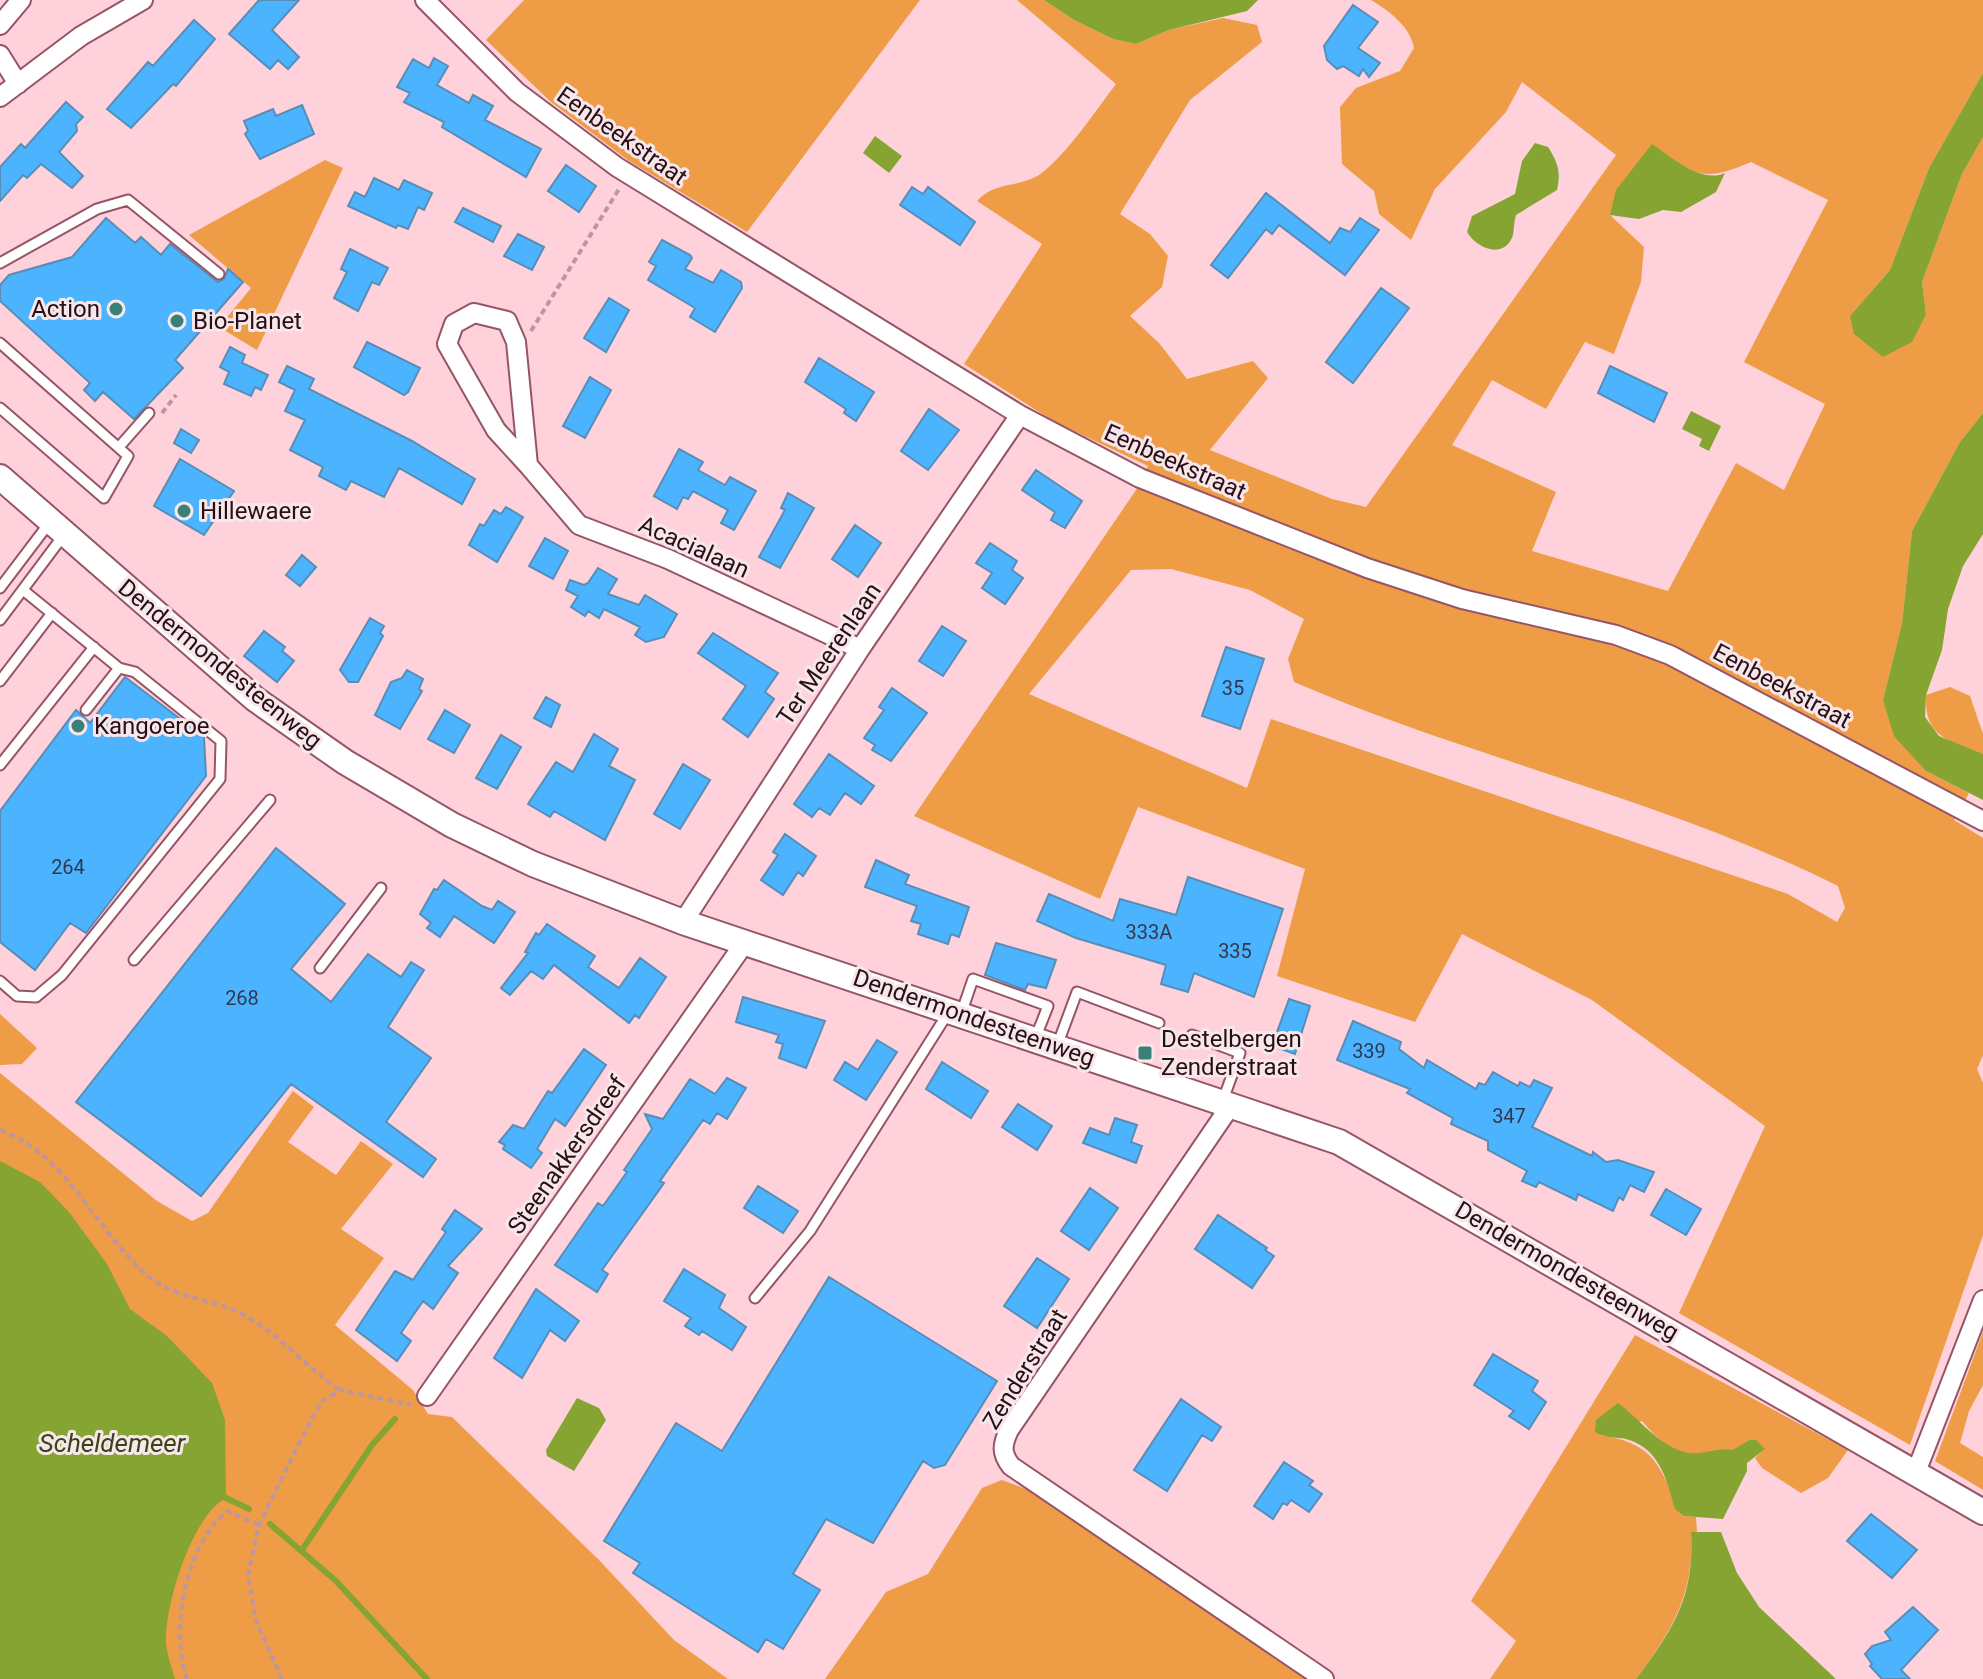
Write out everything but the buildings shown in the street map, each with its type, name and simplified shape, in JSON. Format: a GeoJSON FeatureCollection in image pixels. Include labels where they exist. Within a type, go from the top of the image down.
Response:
{"type":"FeatureCollection","features":[{"type":"Feature","properties":{"kind":"main road","name":"Dendermondesteenweg"},"geometry":{"type":"LineString","coordinates":[[0,477],[255,699],[345,762],[482,840],[594,889],[683,922],[1339,1142],[1983,1512]]}},
{"type":"Feature","properties":{"kind":"street"},"geometry":{"type":"LineString","coordinates":[[0,25],[21,0]]}},
{"type":"Feature","properties":{"kind":"street","name":"Eenbeekstraat"},"geometry":{"type":"LineString","coordinates":[[425,0],[517,92],[629,174],[1020,415],[1140,478],[1367,568],[1462,599],[1616,635],[1670,655],[1983,821]]}},
{"type":"Feature","properties":{"kind":"street"},"geometry":{"type":"LineString","coordinates":[[0,97],[81,36],[138,1]]}},
{"type":"Feature","properties":{"kind":"street"},"geometry":{"type":"LineString","coordinates":[[0,55],[18,84]]}},
{"type":"Feature","properties":{"kind":"street","name":"Acacialaan"},"geometry":{"type":"LineString","coordinates":[[516,342],[507,321],[474,313],[454,324],[447,344],[496,430],[579,525],[668,559],[860,649]]}},
{"type":"Feature","properties":{"kind":"street"},"geometry":{"type":"LineString","coordinates":[[516,342],[528,465]]}},
{"type":"Feature","properties":{"kind":"street","name":"Ter Meerenlaan"},"geometry":{"type":"LineString","coordinates":[[683,922],[860,649],[1020,415]]}},
{"type":"Feature","properties":{"kind":"street","name":"Steenakkersdreef"},"geometry":{"type":"LineString","coordinates":[[427,1396],[746,941]]}},
{"type":"Feature","properties":{"kind":"street","name":"Zenderstraat"},"geometry":{"type":"LineString","coordinates":[[1226,1103],[1009,1430],[1003,1443],[1004,1457],[1011,1466],[1324,1679]]}},
{"type":"Feature","properties":{"kind":"street"},"geometry":{"type":"LineString","coordinates":[[1916,1472],[1983,1300]]}},
{"type":"Feature","properties":{"kind":"lane"},"geometry":{"type":"LineString","coordinates":[[0,263],[97,209],[128,200],[219,274]]}},
{"type":"Feature","properties":{"kind":"lane"},"geometry":{"type":"LineString","coordinates":[[0,343],[128,456],[104,498],[0,408]]}},
{"type":"Feature","properties":{"kind":"lane"},"geometry":{"type":"LineString","coordinates":[[119,447],[149,413]]}},
{"type":"Feature","properties":{"kind":"lane"},"geometry":{"type":"LineString","coordinates":[[0,588],[3,576],[57,528]]}},
{"type":"Feature","properties":{"kind":"lane"},"geometry":{"type":"LineString","coordinates":[[0,620],[23,590],[57,528]]}},
{"type":"Feature","properties":{"kind":"lane"},"geometry":{"type":"LineString","coordinates":[[0,981],[17,996],[36,997],[62,975],[220,779],[221,741],[135,672],[119,668],[23,590]]}},
{"type":"Feature","properties":{"kind":"lane"},"geometry":{"type":"LineString","coordinates":[[0,681],[52,613]]}},
{"type":"Feature","properties":{"kind":"lane"},"geometry":{"type":"LineString","coordinates":[[2,761],[94,647]]}},
{"type":"Feature","properties":{"kind":"lane"},"geometry":{"type":"LineString","coordinates":[[86,710],[119,668]]}},
{"type":"Feature","properties":{"kind":"lane"},"geometry":{"type":"LineString","coordinates":[[134,960],[270,800]]}},
{"type":"Feature","properties":{"kind":"lane"},"geometry":{"type":"LineString","coordinates":[[320,968],[381,888]]}},
{"type":"Feature","properties":{"kind":"lane"},"geometry":{"type":"LineString","coordinates":[[755,1298],[810,1231],[955,1012],[973,979],[1048,1006],[1046,1043]]}},
{"type":"Feature","properties":{"kind":"lane"},"geometry":{"type":"LineString","coordinates":[[1046,1043],[1077,992],[1159,1023]]}},
{"type":"Feature","properties":{"kind":"lane"},"geometry":{"type":"LineString","coordinates":[[1192,1035],[1240,1053],[1226,1103]]}},
{"type":"Feature","properties":{"kind":"path"},"geometry":{"type":"LineString","coordinates":[[516,342],[537,325],[629,174]]}},
{"type":"Feature","properties":{"kind":"path"},"geometry":{"type":"LineString","coordinates":[[0,1130],[52,1162],[148,1275],[171,1291],[238,1312],[270,1332],[315,1374],[340,1390],[411,1405],[427,1396]]}},
{"type":"Feature","properties":{"kind":"path"},"geometry":{"type":"LineString","coordinates":[[282,1679],[256,1621],[248,1575],[259,1525],[321,1402],[340,1390]]}},
{"type":"Feature","properties":{"kind":"path"},"geometry":{"type":"LineString","coordinates":[[187,1679],[180,1658],[185,1580],[214,1521],[227,1511],[259,1525]]}},
{"type":"Feature","properties":{"kind":"shaded area"},"geometry":{"type":"Polygon","coordinates":[[[524,0],[920,0],[747,232],[629,161],[551,102],[486,40],[524,0]]]}},
{"type":"Feature","properties":{"kind":"shaded area"},"geometry":{"type":"Polygon","coordinates":[[[1017,0],[1044,0],[1074,20],[1113,39],[1136,44],[1169,30],[1223,18],[1257,25],[1262,42],[1190,100],[1120,214],[1150,234],[1168,256],[1162,287],[1130,316],[1159,343],[1187,379],[1253,361],[1268,378],[1210,450],[1332,499],[1366,507],[1616,155],[1522,82],[1506,112],[1435,189],[1411,240],[1379,214],[1374,191],[1342,164],[1340,107],[1356,88],[1400,71],[1414,48],[1403,26],[1371,0],[1983,0],[1983,73],[1929,168],[1890,270],[1850,316],[1926,314],[1922,282],[1962,174],[1983,137],[1983,413],[1960,442],[1912,531],[1902,623],[1883,700],[1926,771],[1969,793],[1954,820],[1983,838],[1983,1055],[1977,1069],[1983,1083],[1983,1235],[1910,1445],[1679,1313],[1765,1126],[1592,1000],[1462,934],[1415,1022],[1277,976],[1305,869],[1138,807],[1100,899],[914,816],[1136,490],[1148,466],[1055,422],[964,364],[1042,244],[977,201],[991,190],[1031,179],[1049,167],[1116,84],[1017,0]],[[1652,145],[1610,215],[1644,247],[1641,282],[1614,354],[1585,342],[1546,409],[1492,380],[1452,445],[1556,492],[1532,551],[1668,591],[1736,463],[1784,490],[1825,404],[1744,362],[1828,200],[1751,162],[1720,173],[1699,173],[1652,145]],[[1171,569],[1131,570],[1029,694],[1247,788],[1271,719],[1788,894],[1837,922],[1845,908],[1838,886],[1772,855],[1705,828],[1430,734],[1294,682],[1288,659],[1304,619],[1250,590],[1171,569]]]}},
{"type":"Feature","properties":{"kind":"shaded area"},"geometry":{"type":"Polygon","coordinates":[[[325,160],[343,168],[257,350],[219,327],[251,288],[189,235],[325,160]]]}},
{"type":"Feature","properties":{"kind":"shaded area"},"geometry":{"type":"Polygon","coordinates":[[[1950,687],[1970,696],[1983,734],[1983,754],[1949,741],[1934,729],[1929,720],[1926,695],[1950,687]]]}},
{"type":"Feature","properties":{"kind":"shaded area"},"geometry":{"type":"Polygon","coordinates":[[[0,1014],[37,1048],[22,1064],[0,1065],[0,1014]]]}},
{"type":"Feature","properties":{"kind":"shaded area"},"geometry":{"type":"Polygon","coordinates":[[[0,1073],[157,1201],[192,1221],[208,1213],[293,1091],[314,1107],[288,1142],[336,1175],[361,1141],[393,1164],[341,1229],[384,1258],[335,1325],[413,1390],[428,1414],[452,1417],[600,1561],[674,1640],[728,1679],[0,1679],[0,1073]]]}},
{"type":"Feature","properties":{"kind":"shaded area"},"geometry":{"type":"Polygon","coordinates":[[[1983,1332],[1983,1385],[1969,1411],[1960,1443],[1983,1457],[1983,1490],[1935,1461],[1983,1332]]]}},
{"type":"Feature","properties":{"kind":"shaded area"},"geometry":{"type":"Polygon","coordinates":[[[1635,1335],[1848,1450],[1828,1478],[1801,1493],[1762,1468],[1755,1458],[1764,1449],[1749,1440],[1733,1451],[1695,1454],[1671,1448],[1642,1421],[1601,1435],[1621,1439],[1647,1453],[1662,1473],[1684,1516],[1696,1517],[1697,1532],[1691,1533],[1689,1575],[1678,1611],[1660,1645],[1636,1679],[1490,1679],[1516,1641],[1471,1601],[1635,1335]]]}},
{"type":"Feature","properties":{"kind":"shaded area"},"geometry":{"type":"Polygon","coordinates":[[[1002,1480],[1029,1490],[1307,1679],[825,1679],[886,1592],[928,1574],[982,1488],[1002,1480]]]}},
{"type":"Feature","properties":{"kind":"water"},"geometry":{"type":"Polygon","coordinates":[[[1044,0],[1258,0],[1247,11],[1169,30],[1136,44],[1113,39],[1074,20],[1044,0]]]}},
{"type":"Feature","properties":{"kind":"water"},"geometry":{"type":"Polygon","coordinates":[[[1983,73],[1983,137],[1962,174],[1922,282],[1926,314],[1912,342],[1883,357],[1854,334],[1850,316],[1890,270],[1929,168],[1983,73]]]}},
{"type":"Feature","properties":{"kind":"water"},"geometry":{"type":"Polygon","coordinates":[[[875,136],[902,156],[889,173],[863,153],[875,136]]]}},
{"type":"Feature","properties":{"kind":"water"},"geometry":{"type":"Polygon","coordinates":[[[1535,143],[1548,147],[1554,158],[1559,172],[1557,190],[1516,215],[1513,235],[1504,247],[1498,250],[1484,247],[1467,232],[1472,216],[1515,194],[1522,161],[1535,143]]]}},
{"type":"Feature","properties":{"kind":"water"},"geometry":{"type":"Polygon","coordinates":[[[1652,144],[1697,172],[1707,175],[1725,173],[1716,192],[1681,212],[1663,210],[1639,219],[1610,215],[1616,190],[1652,144]]]}},
{"type":"Feature","properties":{"kind":"water"},"geometry":{"type":"Polygon","coordinates":[[[1691,411],[1721,426],[1709,451],[1699,446],[1702,439],[1682,429],[1691,411]]]}},
{"type":"Feature","properties":{"kind":"water"},"geometry":{"type":"Polygon","coordinates":[[[1983,413],[1983,534],[1963,566],[1948,609],[1942,650],[1926,695],[1925,717],[1939,736],[1983,754],[1983,800],[1926,771],[1894,736],[1883,700],[1902,623],[1912,531],[1960,442],[1983,413]]]}},
{"type":"Feature","properties":{"kind":"water","name":"Scheldemeer"},"geometry":{"type":"Polygon","coordinates":[[[0,1161],[40,1182],[69,1212],[107,1264],[130,1309],[167,1336],[212,1383],[225,1420],[226,1498],[202,1523],[192,1542],[182,1563],[170,1608],[166,1643],[175,1679],[0,1679],[0,1161]]]}},
{"type":"Feature","properties":{"kind":"water"},"geometry":{"type":"Polygon","coordinates":[[[577,1398],[599,1408],[606,1420],[574,1471],[547,1456],[546,1450],[577,1398]]]}},
{"type":"Feature","properties":{"kind":"water"},"geometry":{"type":"Polygon","coordinates":[[[1618,1403],[1660,1439],[1679,1450],[1695,1453],[1733,1450],[1749,1440],[1756,1440],[1765,1449],[1747,1463],[1747,1471],[1723,1519],[1684,1516],[1675,1509],[1660,1467],[1647,1450],[1638,1443],[1595,1432],[1596,1420],[1618,1403]]]}},
{"type":"Feature","properties":{"kind":"water"},"geometry":{"type":"Polygon","coordinates":[[[1691,1532],[1721,1532],[1737,1573],[1759,1607],[1836,1679],[1636,1679],[1661,1644],[1679,1611],[1689,1575],[1691,1532]]]}},
{"type":"Feature","properties":{"kind":"waterway"},"geometry":{"type":"LineString","coordinates":[[302,1550],[372,1445],[395,1419]]}},
{"type":"Feature","properties":{"kind":"waterway"},"geometry":{"type":"LineString","coordinates":[[226,1498],[249,1509]]}},
{"type":"Feature","properties":{"kind":"waterway"},"geometry":{"type":"LineString","coordinates":[[270,1524],[336,1581],[427,1679]]}},
{"type":"Feature","properties":{"kind":"place","name":"Action"},"geometry":{"type":"Point","coordinates":[116,309]}},
{"type":"Feature","properties":{"kind":"place","name":"Bio-Planet"},"geometry":{"type":"Point","coordinates":[177,321]}},
{"type":"Feature","properties":{"kind":"place","name":"Hillewaere"},"geometry":{"type":"Point","coordinates":[184,511]}},
{"type":"Feature","properties":{"kind":"place","name":"Kangoeroe"},"geometry":{"type":"Point","coordinates":[78,726]}},
{"type":"Feature","properties":{"kind":"place","name":"Destelbergen Zenderstraat"},"geometry":{"type":"Point","coordinates":[1145,1053]}}]}
